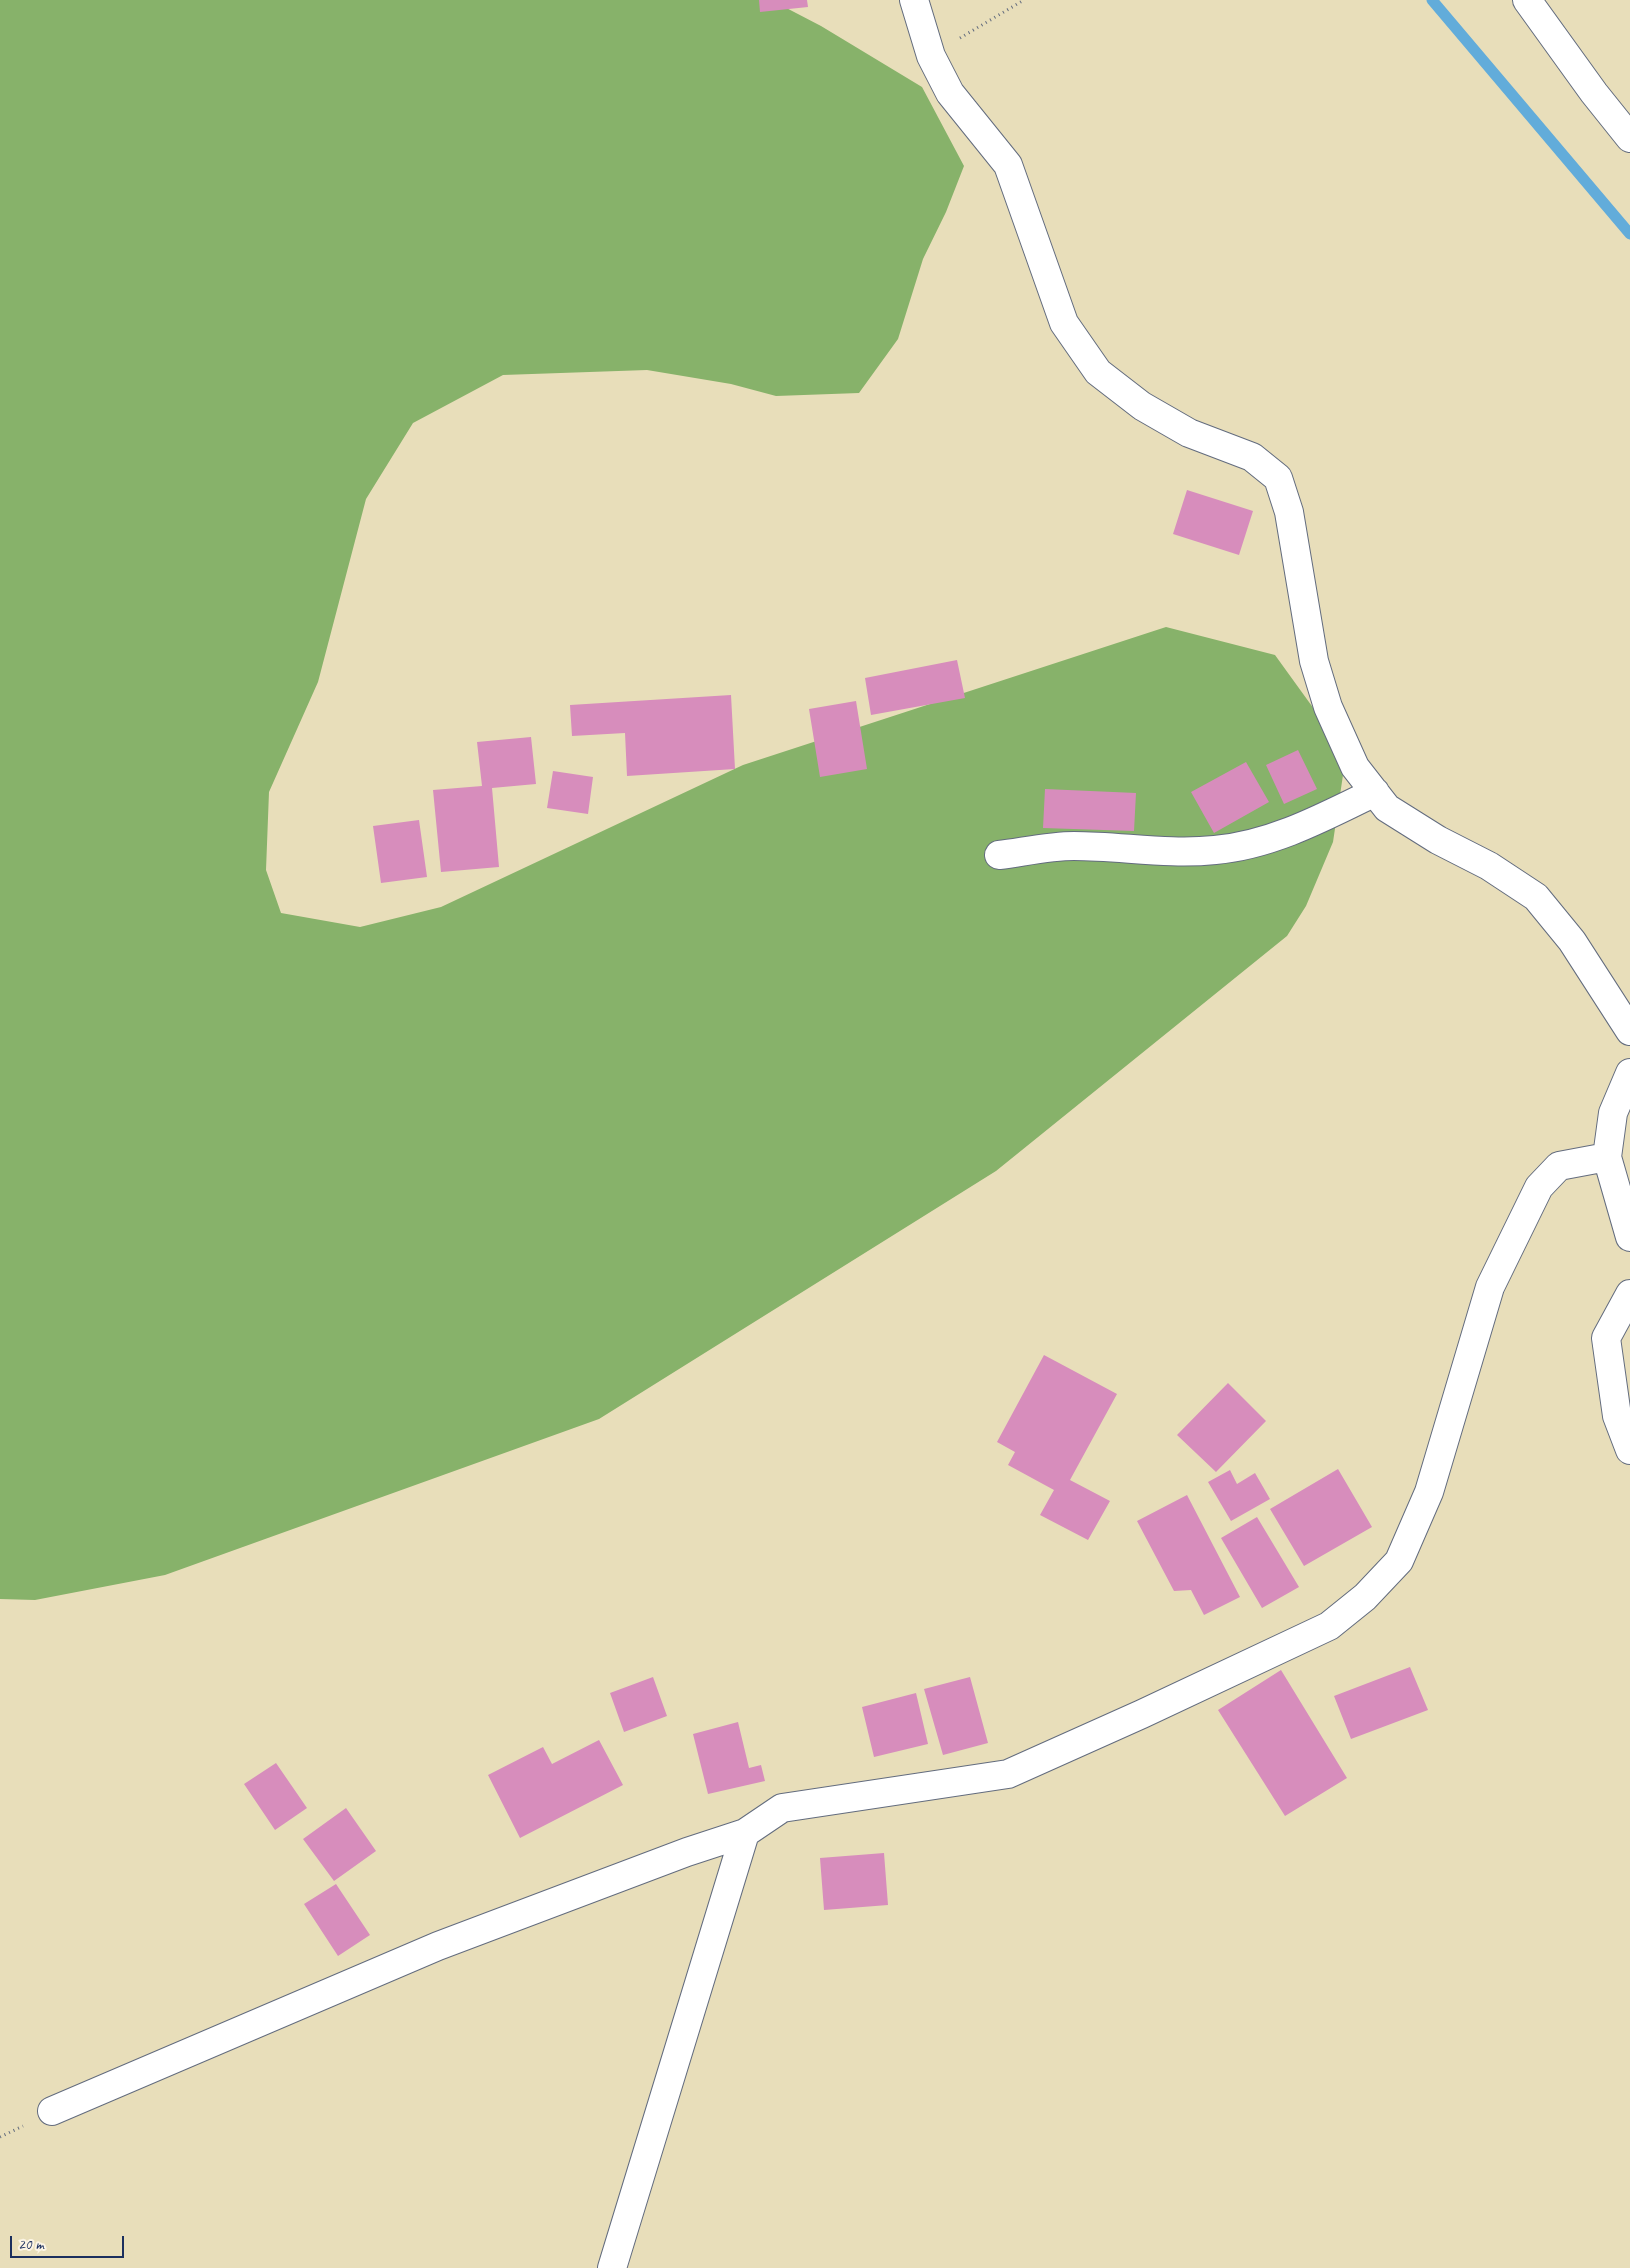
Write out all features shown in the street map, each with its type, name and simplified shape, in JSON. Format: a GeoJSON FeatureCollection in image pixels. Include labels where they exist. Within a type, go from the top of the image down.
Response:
{"type":"FeatureCollection","features":[{"type":"Feature","properties":{"kind":"street"},"geometry":{"type":"LineString","coordinates":[[914,0],[931,56],[950,93],[1008,165],[1064,323],[1098,372],[1142,406],[1189,433],[1252,457],[1278,478],[1289,512],[1314,661],[1328,707],[1355,767],[1387,808],[1438,840],[1489,866],[1536,896],[1572,941],[1630,1031]]}},
{"type":"Feature","properties":{"kind":"street"},"geometry":{"type":"LineString","coordinates":[[1527,0],[1594,93],[1630,138]]}},
{"type":"Feature","properties":{"kind":"street"},"geometry":{"type":"LineString","coordinates":[[999,855],[1073,846],[1143,850],[1217,850],[1260,841],[1311,824],[1375,792]]}},
{"type":"Feature","properties":{"kind":"street"},"geometry":{"type":"LineString","coordinates":[[1630,1073],[1613,1113],[1607,1157],[1630,1237]]}},
{"type":"Feature","properties":{"kind":"street"},"geometry":{"type":"LineString","coordinates":[[52,2110],[438,1946],[687,1852],[746,1833],[782,1808],[1008,1774],[1142,1714],[1329,1626],[1365,1597],[1398,1561],[1429,1492],[1490,1287],[1539,1187],[1559,1166],[1607,1157]]}},
{"type":"Feature","properties":{"kind":"street"},"geometry":{"type":"LineString","coordinates":[[1630,1294],[1606,1338],[1617,1416],[1630,1450]]}},
{"type":"Feature","properties":{"kind":"street"},"geometry":{"type":"LineString","coordinates":[[612,2268],[746,1833]]}},
{"type":"Feature","properties":{"kind":"path"},"geometry":{"type":"LineString","coordinates":[[931,56],[1024,0]]}},
{"type":"Feature","properties":{"kind":"green space"},"geometry":{"type":"Polygon","coordinates":[[[0,0],[771,0],[821,26],[922,87],[964,166],[946,212],[923,259],[898,339],[859,393],[776,396],[731,384],[647,370],[503,375],[413,423],[366,499],[318,682],[269,792],[266,870],[281,913],[360,927],[441,907],[743,765],[1166,627],[1275,655],[1327,727],[1343,775],[1333,842],[1306,906],[1287,936],[996,1171],[599,1419],[165,1575],[35,1600],[0,1599],[0,0]]]}},
{"type":"Feature","properties":{"kind":"building"},"geometry":{"type":"Polygon","coordinates":[[[759,0],[807,0],[808,7],[760,12],[759,0]]]}},
{"type":"Feature","properties":{"kind":"building"},"geometry":{"type":"Polygon","coordinates":[[[1187,490],[1253,511],[1239,555],[1173,534],[1187,490]]]}},
{"type":"Feature","properties":{"kind":"building"},"geometry":{"type":"Polygon","coordinates":[[[957,660],[965,698],[871,715],[865,678],[957,660]]]}},
{"type":"Feature","properties":{"kind":"building"},"geometry":{"type":"Polygon","coordinates":[[[731,695],[735,769],[627,776],[625,733],[572,736],[570,705],[731,695]]]}},
{"type":"Feature","properties":{"kind":"building"},"geometry":{"type":"Polygon","coordinates":[[[856,701],[867,769],[820,777],[809,709],[856,701]]]}},
{"type":"Feature","properties":{"kind":"building"},"geometry":{"type":"Polygon","coordinates":[[[531,737],[536,784],[492,788],[499,867],[441,872],[433,790],[482,786],[477,742],[531,737]]]}},
{"type":"Feature","properties":{"kind":"building"},"geometry":{"type":"Polygon","coordinates":[[[1298,750],[1317,789],[1284,804],[1266,765],[1298,750]]]}},
{"type":"Feature","properties":{"kind":"building"},"geometry":{"type":"Polygon","coordinates":[[[1246,762],[1269,802],[1214,833],[1191,792],[1246,762]]]}},
{"type":"Feature","properties":{"kind":"building"},"geometry":{"type":"Polygon","coordinates":[[[553,771],[593,777],[588,814],[547,808],[553,771]]]}},
{"type":"Feature","properties":{"kind":"building"},"geometry":{"type":"Polygon","coordinates":[[[1045,789],[1136,793],[1134,831],[1043,828],[1045,789]]]}},
{"type":"Feature","properties":{"kind":"building"},"geometry":{"type":"Polygon","coordinates":[[[419,820],[427,877],[381,883],[373,826],[419,820]]]}},
{"type":"Feature","properties":{"kind":"building"},"geometry":{"type":"Polygon","coordinates":[[[1044,1355],[1117,1394],[1070,1480],[1110,1501],[1088,1540],[1040,1515],[1054,1490],[1008,1465],[1015,1452],[997,1442],[1044,1355]]]}},
{"type":"Feature","properties":{"kind":"building"},"geometry":{"type":"Polygon","coordinates":[[[1228,1383],[1266,1421],[1216,1472],[1177,1435],[1228,1383]]]}},
{"type":"Feature","properties":{"kind":"building"},"geometry":{"type":"Polygon","coordinates":[[[1338,1469],[1372,1527],[1304,1566],[1270,1509],[1338,1469]]]}},
{"type":"Feature","properties":{"kind":"building"},"geometry":{"type":"Polygon","coordinates":[[[1230,1470],[1237,1484],[1255,1473],[1270,1499],[1231,1521],[1208,1482],[1230,1470]]]}},
{"type":"Feature","properties":{"kind":"building"},"geometry":{"type":"Polygon","coordinates":[[[1187,1495],[1240,1597],[1204,1615],[1191,1590],[1174,1591],[1137,1521],[1187,1495]]]}},
{"type":"Feature","properties":{"kind":"building"},"geometry":{"type":"Polygon","coordinates":[[[1257,1517],[1299,1587],[1262,1608],[1221,1538],[1257,1517]]]}},
{"type":"Feature","properties":{"kind":"building"},"geometry":{"type":"Polygon","coordinates":[[[1410,1667],[1428,1710],[1351,1739],[1334,1696],[1410,1667]]]}},
{"type":"Feature","properties":{"kind":"building"},"geometry":{"type":"Polygon","coordinates":[[[1281,1670],[1347,1778],[1285,1816],[1218,1710],[1281,1670]]]}},
{"type":"Feature","properties":{"kind":"building"},"geometry":{"type":"Polygon","coordinates":[[[653,1677],[667,1716],[624,1732],[610,1693],[653,1677]]]}},
{"type":"Feature","properties":{"kind":"building"},"geometry":{"type":"Polygon","coordinates":[[[970,1677],[988,1743],[943,1755],[924,1689],[970,1677]]]}},
{"type":"Feature","properties":{"kind":"building"},"geometry":{"type":"Polygon","coordinates":[[[916,1693],[928,1744],[874,1757],[862,1707],[916,1693]]]}},
{"type":"Feature","properties":{"kind":"building"},"geometry":{"type":"Polygon","coordinates":[[[738,1722],[749,1768],[761,1765],[765,1781],[708,1794],[693,1734],[738,1722]]]}},
{"type":"Feature","properties":{"kind":"building"},"geometry":{"type":"Polygon","coordinates":[[[599,1740],[623,1785],[520,1838],[488,1775],[543,1747],[552,1764],[599,1740]]]}},
{"type":"Feature","properties":{"kind":"building"},"geometry":{"type":"Polygon","coordinates":[[[276,1763],[307,1808],[275,1830],[244,1784],[276,1763]]]}},
{"type":"Feature","properties":{"kind":"building"},"geometry":{"type":"Polygon","coordinates":[[[346,1808],[376,1851],[334,1881],[303,1839],[346,1808]]]}},
{"type":"Feature","properties":{"kind":"building"},"geometry":{"type":"Polygon","coordinates":[[[884,1853],[888,1905],[824,1910],[820,1858],[884,1853]]]}},
{"type":"Feature","properties":{"kind":"building"},"geometry":{"type":"Polygon","coordinates":[[[336,1884],[370,1935],[338,1956],[304,1904],[336,1884]]]}},
{"type":"Feature","properties":{"kind":"waterway"},"geometry":{"type":"LineString","coordinates":[[1432,0],[1630,234]]}}]}
